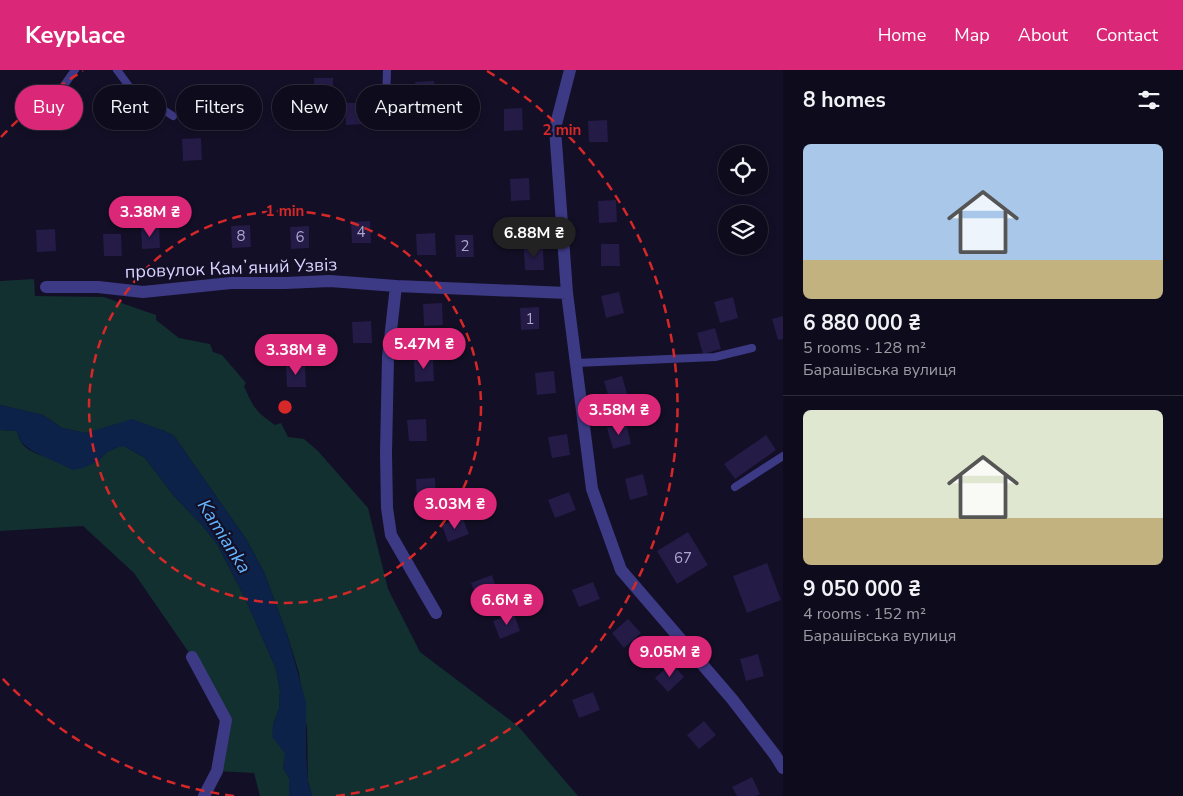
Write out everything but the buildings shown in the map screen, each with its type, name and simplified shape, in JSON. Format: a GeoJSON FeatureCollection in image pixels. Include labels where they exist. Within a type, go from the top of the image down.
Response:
{"type":"FeatureCollection","features":[{"type":"Feature","properties":{"kind":"street"},"geometry":{"type":"LineString","coordinates":[[570,70],[555,128],[567,293],[592,489],[621,570],[732,700],[783,768]]}},
{"type":"Feature","properties":{"kind":"street","name":"провулок Камʼяний Узвіз"},"geometry":{"type":"LineString","coordinates":[[46,286],[98,287],[143,292],[231,283],[330,281],[396,286],[567,293]]}},
{"type":"Feature","properties":{"kind":"street"},"geometry":{"type":"LineString","coordinates":[[396,286],[388,356],[387,508],[391,536],[436,613]]}},
{"type":"Feature","properties":{"kind":"street"},"geometry":{"type":"LineString","coordinates":[[192,658],[226,720],[217,771],[204,796]]}},
{"type":"Feature","properties":{"kind":"lane"},"geometry":{"type":"LineString","coordinates":[[64,85],[75,70]]}},
{"type":"Feature","properties":{"kind":"lane"},"geometry":{"type":"LineString","coordinates":[[117,70],[131,90],[173,116]]}},
{"type":"Feature","properties":{"kind":"lane"},"geometry":{"type":"LineString","coordinates":[[387,70],[387,85]]}},
{"type":"Feature","properties":{"kind":"lane"},"geometry":{"type":"LineString","coordinates":[[576,363],[715,357],[752,348]]}},
{"type":"Feature","properties":{"kind":"lane"},"geometry":{"type":"LineString","coordinates":[[735,487],[783,456]]}},
{"type":"Feature","properties":{"kind":"green space"},"geometry":{"type":"Polygon","coordinates":[[[34,279],[35,296],[104,297],[156,315],[156,320],[179,338],[210,344],[213,352],[222,355],[246,383],[244,386],[247,393],[259,412],[275,425],[281,423],[288,437],[304,439],[318,451],[368,508],[388,589],[420,652],[518,726],[578,796],[312,796],[308,781],[307,728],[299,673],[264,572],[246,539],[174,436],[165,431],[150,427],[114,427],[86,433],[62,428],[43,415],[0,405],[0,281],[34,279]]]}},
{"type":"Feature","properties":{"kind":"green space"},"geometry":{"type":"Polygon","coordinates":[[[0,430],[17,431],[20,441],[27,449],[45,457],[56,459],[98,461],[107,452],[118,447],[126,447],[145,458],[174,496],[217,544],[246,600],[276,669],[280,691],[279,709],[273,724],[286,753],[283,768],[289,778],[289,796],[260,796],[254,773],[217,771],[226,720],[192,657],[134,573],[83,526],[0,531],[0,430]]]}},
{"type":"Feature","properties":{"kind":"water","name":"Kamianka"},"geometry":{"type":"Polygon","coordinates":[[[0,405],[43,415],[62,428],[86,433],[132,419],[174,436],[246,539],[264,572],[287,634],[306,702],[306,754],[308,781],[312,796],[289,796],[289,778],[283,768],[285,753],[272,737],[273,724],[279,709],[280,691],[276,669],[246,600],[217,544],[174,496],[145,458],[126,447],[118,447],[107,452],[98,461],[83,468],[73,470],[32,451],[21,442],[17,431],[0,430],[0,405]]]}}]}
